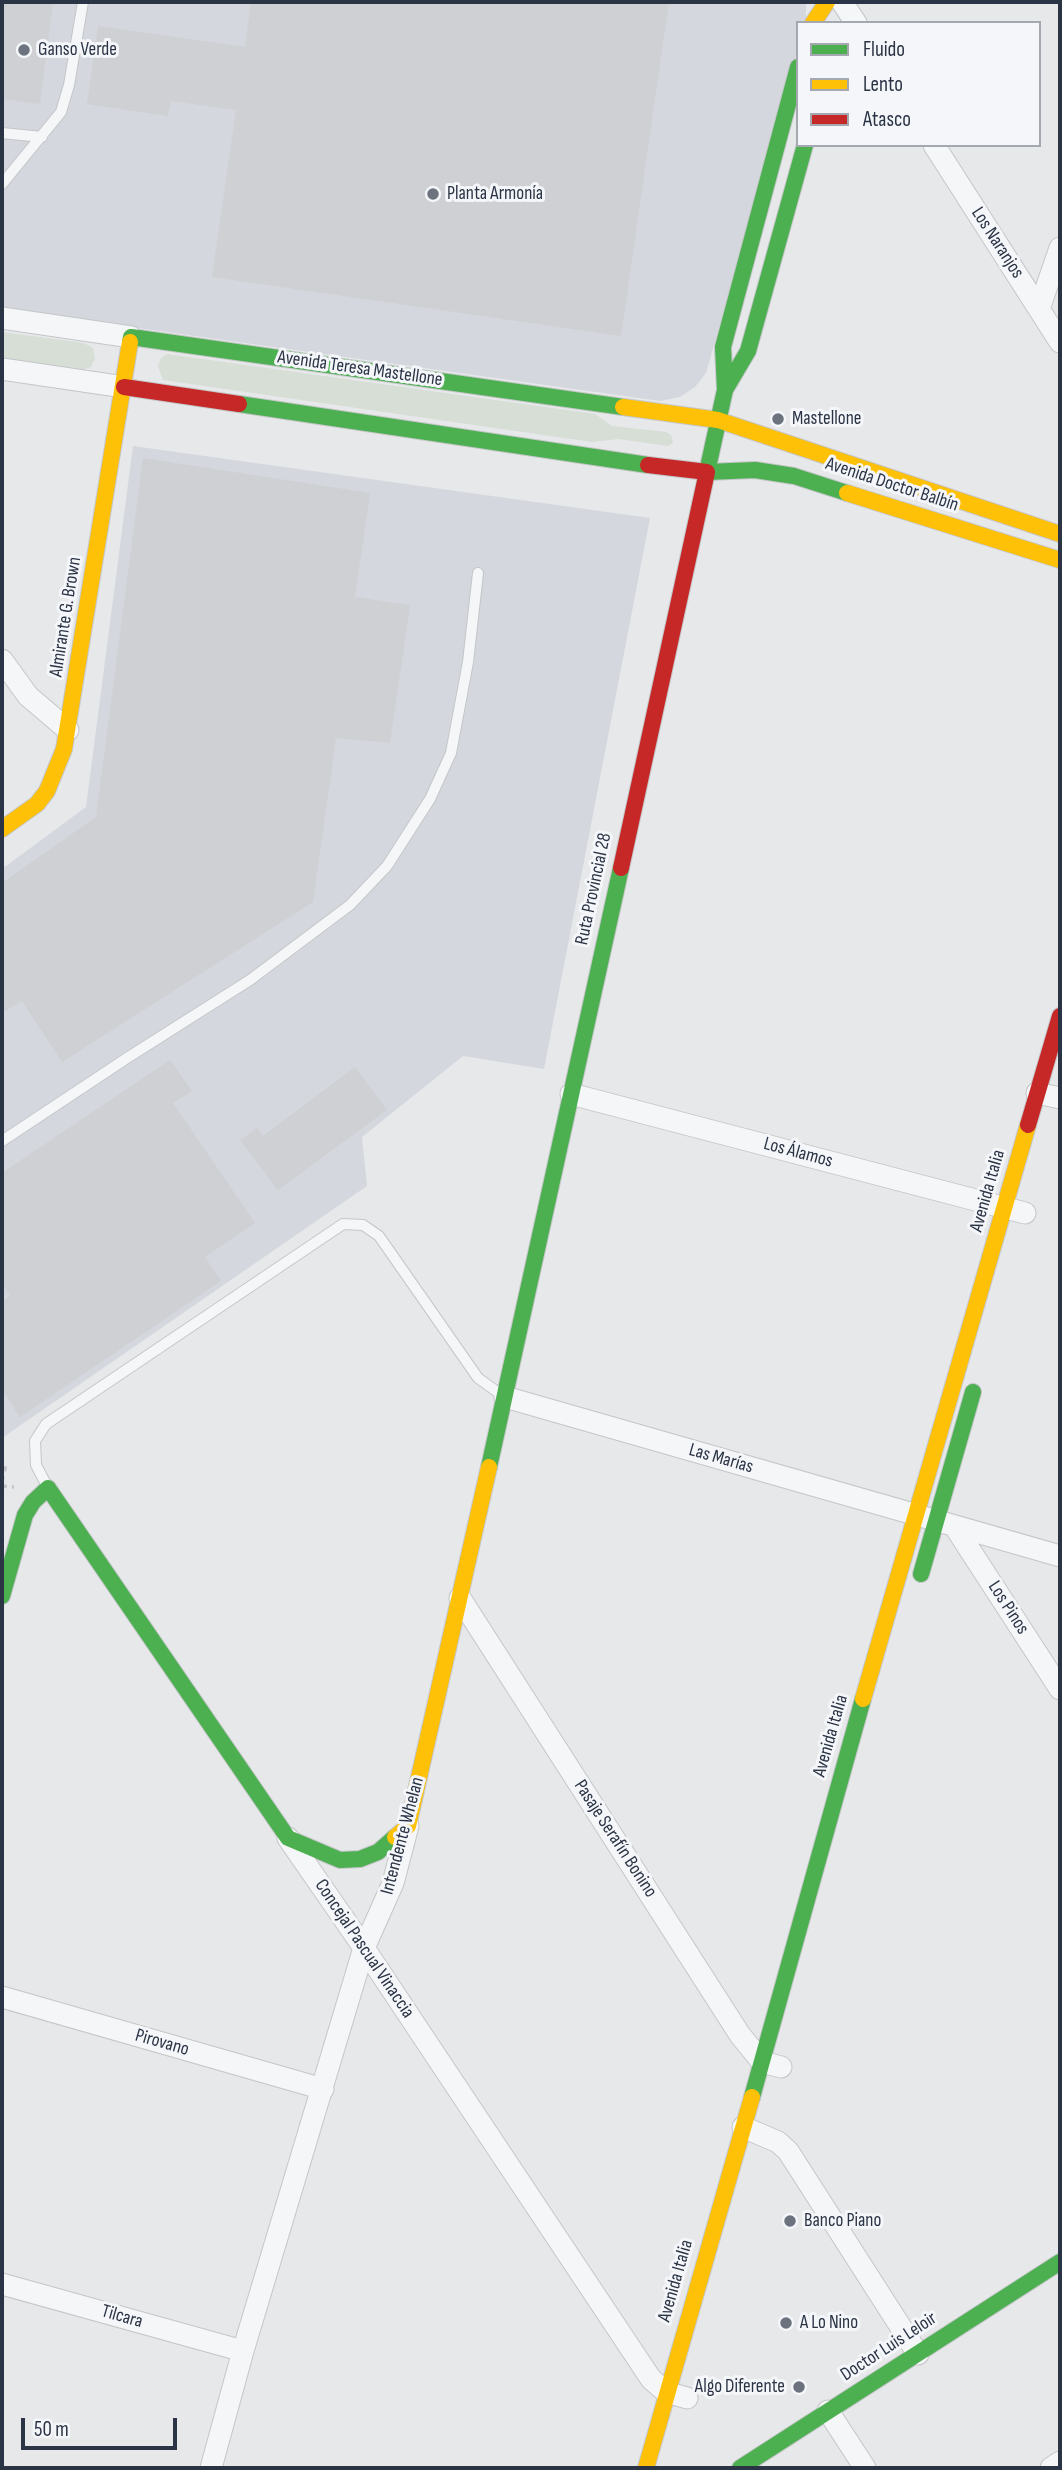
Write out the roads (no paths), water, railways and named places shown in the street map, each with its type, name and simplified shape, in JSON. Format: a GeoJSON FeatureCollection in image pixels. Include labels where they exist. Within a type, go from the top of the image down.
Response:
{"type":"FeatureCollection","features":[{"type":"Feature","properties":{"kind":"main road"},"geometry":{"type":"LineString","coordinates":[[814,21],[827,2]]}},
{"type":"Feature","properties":{"kind":"main road"},"geometry":{"type":"LineString","coordinates":[[835,2],[835,21]]}},
{"type":"Feature","properties":{"kind":"main road"},"geometry":{"type":"LineString","coordinates":[[725,390],[723,346],[796,74]]}},
{"type":"Feature","properties":{"kind":"main road"},"geometry":{"type":"LineString","coordinates":[[725,390],[748,351],[804,147]]}},
{"type":"Feature","properties":{"kind":"main road","name":"Almirante G. Brown"},"geometry":{"type":"LineString","coordinates":[[2,829],[37,804],[47,791],[64,749],[131,337]]}},
{"type":"Feature","properties":{"kind":"main road","name":"Avenida Teresa Mastellone"},"geometry":{"type":"LineString","coordinates":[[131,337],[718,421]]}},
{"type":"Feature","properties":{"kind":"main road"},"geometry":{"type":"LineString","coordinates":[[124,387],[707,472]]}},
{"type":"Feature","properties":{"kind":"main road","name":"Ruta Provincial 28"},"geometry":{"type":"LineString","coordinates":[[505,1397],[725,390]]}},
{"type":"Feature","properties":{"kind":"main road","name":"Avenida Doctor Balbín"},"geometry":{"type":"LineString","coordinates":[[718,421],[1060,534]]}},
{"type":"Feature","properties":{"kind":"main road","name":"Avenida Doctor Balbín"},"geometry":{"type":"LineString","coordinates":[[707,472],[755,470],[794,475],[1060,561]]}},
{"type":"Feature","properties":{"kind":"main road","name":"Avenida Italia"},"geometry":{"type":"LineString","coordinates":[[646,2468],[743,2127],[777,2065],[915,1514],[1020,1211],[1037,1093],[1060,1016]]}},
{"type":"Feature","properties":{"kind":"main road"},"geometry":{"type":"LineString","coordinates":[[915,1595],[946,1524],[979,1374]]}},
{"type":"Feature","properties":{"kind":"main road","name":"Intendente Whelan"},"geometry":{"type":"LineString","coordinates":[[408,1826],[505,1397]]}},
{"type":"Feature","properties":{"kind":"main road"},"geometry":{"type":"LineString","coordinates":[[2,1596],[25,1515],[33,1502],[48,1488]]}},
{"type":"Feature","properties":{"kind":"main road","name":"Concejal Pascual Vinaccia"},"geometry":{"type":"LineString","coordinates":[[48,1488],[288,1838]]}},
{"type":"Feature","properties":{"kind":"main road"},"geometry":{"type":"LineString","coordinates":[[288,1838],[340,1860],[359,1859],[378,1852],[408,1826]]}},
{"type":"Feature","properties":{"kind":"main road","name":"Doctor Luis Leloir"},"geometry":{"type":"LineString","coordinates":[[740,2468],[1060,2262]]}},
{"type":"Feature","properties":{"kind":"street"},"geometry":{"type":"LineString","coordinates":[[842,2],[855,21]]}},
{"type":"Feature","properties":{"kind":"street","name":"Los Naranjos"},"geometry":{"type":"LineString","coordinates":[[935,147],[1060,342]]}},
{"type":"Feature","properties":{"kind":"street"},"geometry":{"type":"LineString","coordinates":[[1039,309],[1060,248]]}},
{"type":"Feature","properties":{"kind":"street","name":"Avenida Teresa Mastellone"},"geometry":{"type":"LineString","coordinates":[[2,318],[131,337]]}},
{"type":"Feature","properties":{"kind":"street"},"geometry":{"type":"LineString","coordinates":[[2,369],[124,387]]}},
{"type":"Feature","properties":{"kind":"street"},"geometry":{"type":"LineString","coordinates":[[2,660],[28,696],[68,730]]}},
{"type":"Feature","properties":{"kind":"street"},"geometry":{"type":"LineString","coordinates":[[1037,1093],[1058,1099]]}},
{"type":"Feature","properties":{"kind":"street","name":"Los Álamos"},"geometry":{"type":"LineString","coordinates":[[571,1094],[1020,1211]]}},
{"type":"Feature","properties":{"kind":"street","name":"Las Marías"},"geometry":{"type":"LineString","coordinates":[[505,1397],[1060,1556]]}},
{"type":"Feature","properties":{"kind":"street","name":"Los Pinos"},"geometry":{"type":"LineString","coordinates":[[946,1524],[1060,1689]]}},
{"type":"Feature","properties":{"kind":"street","name":"Pasaje Serafín Bonino"},"geometry":{"type":"LineString","coordinates":[[460,1598],[740,2035],[777,2065]]}},
{"type":"Feature","properties":{"kind":"street","name":"Intendente Whelan"},"geometry":{"type":"LineString","coordinates":[[211,2468],[243,2351],[364,1948],[393,1883],[408,1826]]}},
{"type":"Feature","properties":{"kind":"street","name":"Concejal Pascual Vinaccia"},"geometry":{"type":"LineString","coordinates":[[288,1838],[641,2366],[666,2392],[687,2398]]}},
{"type":"Feature","properties":{"kind":"street","name":"Pirovano"},"geometry":{"type":"LineString","coordinates":[[2,1997],[323,2089]]}},
{"type":"Feature","properties":{"kind":"street"},"geometry":{"type":"LineString","coordinates":[[743,2127],[778,2142],[788,2151],[918,2354]]}},
{"type":"Feature","properties":{"kind":"street","name":"Tilcara"},"geometry":{"type":"LineString","coordinates":[[2,2284],[243,2351]]}},
{"type":"Feature","properties":{"kind":"street"},"geometry":{"type":"LineString","coordinates":[[828,2411],[865,2468]]}},
{"type":"Feature","properties":{"kind":"street"},"geometry":{"type":"LineString","coordinates":[[1051,2468],[1060,2462]]}},
{"type":"Feature","properties":{"kind":"lane"},"geometry":{"type":"LineString","coordinates":[[2,184],[61,112],[69,85],[83,2]]}},
{"type":"Feature","properties":{"kind":"lane"},"geometry":{"type":"LineString","coordinates":[[2,133],[42,137]]}},
{"type":"Feature","properties":{"kind":"lane"},"geometry":{"type":"LineString","coordinates":[[2,1141],[250,981],[350,905],[387,866],[430,799],[451,753],[468,662],[478,573]]}},
{"type":"Feature","properties":{"kind":"lane"},"geometry":{"type":"LineString","coordinates":[[48,1488],[36,1465],[35,1441],[46,1424],[343,1224],[363,1225],[379,1236],[478,1378],[505,1397]]}},
{"type":"Feature","properties":{"kind":"place","name":"Ganso Verde"},"geometry":{"type":"Point","coordinates":[24,50]}},
{"type":"Feature","properties":{"kind":"place","name":"Planta Armonía"},"geometry":{"type":"Point","coordinates":[433,194]}},
{"type":"Feature","properties":{"kind":"place","name":"Mastellone"},"geometry":{"type":"Point","coordinates":[778,419]}},
{"type":"Feature","properties":{"kind":"place","name":"Banco Piano"},"geometry":{"type":"Point","coordinates":[790,2221]}},
{"type":"Feature","properties":{"kind":"place","name":"A Lo Nino"},"geometry":{"type":"Point","coordinates":[786,2323]}},
{"type":"Feature","properties":{"kind":"place","name":"Algo Diferente"},"geometry":{"type":"Point","coordinates":[799,2387]}}]}
